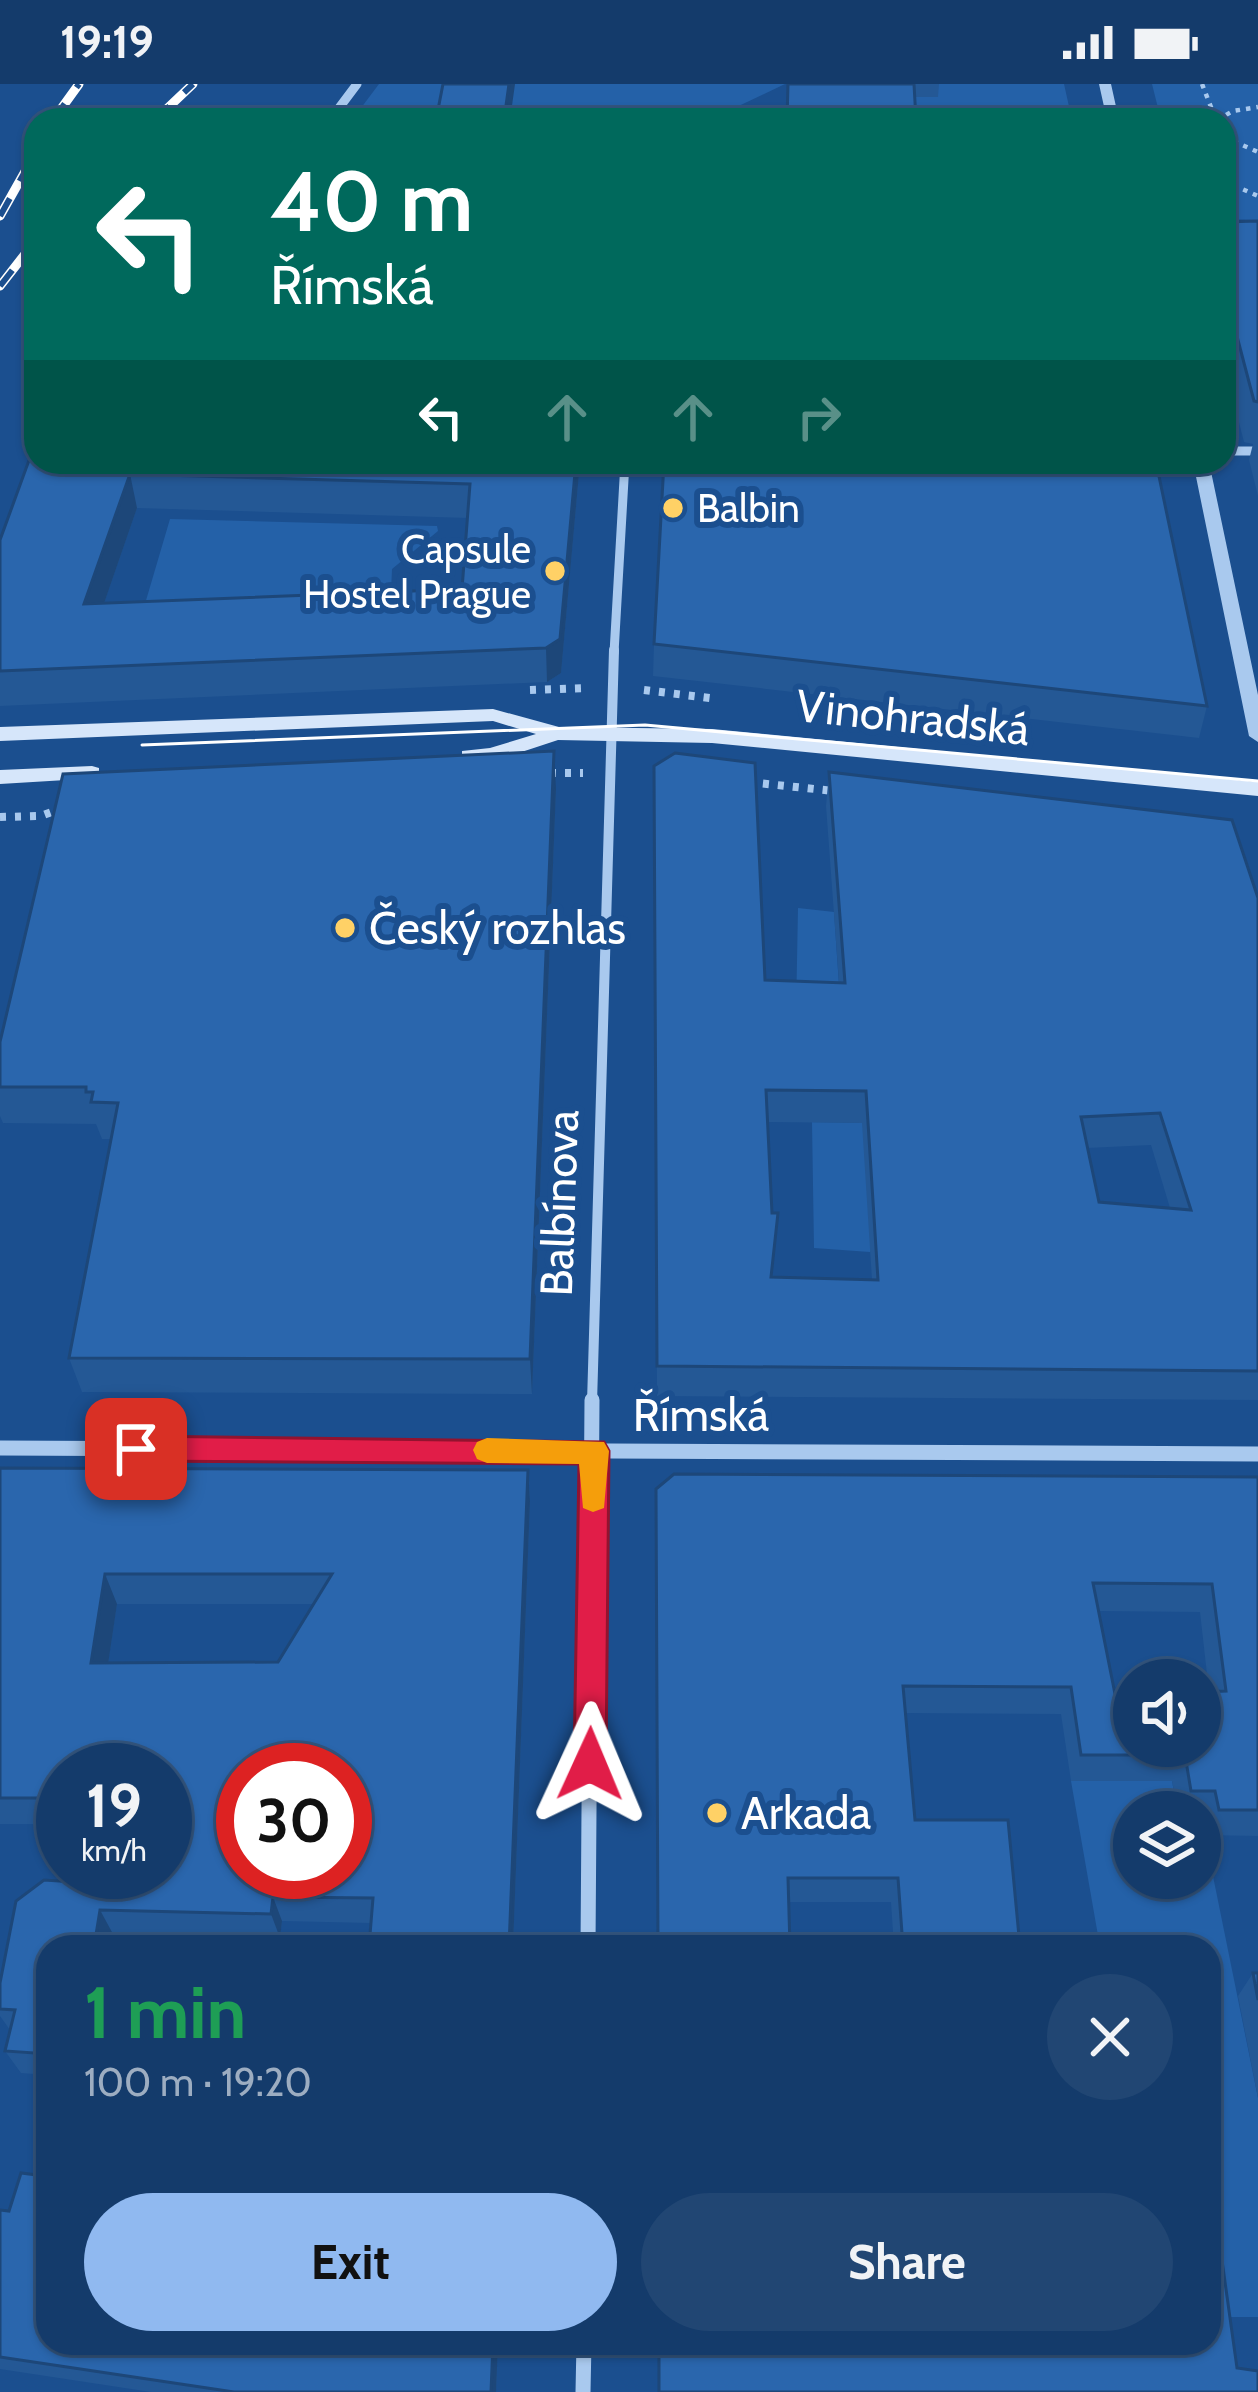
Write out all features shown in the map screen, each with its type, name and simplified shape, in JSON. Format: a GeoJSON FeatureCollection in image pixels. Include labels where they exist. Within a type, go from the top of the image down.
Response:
{"type":"FeatureCollection","features":[{"type":"Feature","properties":{"kind":"main road"},"geometry":{"type":"LineString","coordinates":[[0,734],[493,715],[559,734]]}},
{"type":"Feature","properties":{"kind":"main road","name":"Vinohradská"},"geometry":{"type":"LineString","coordinates":[[559,734],[753,740],[1258,789]]}},
{"type":"Feature","properties":{"kind":"main road"},"geometry":{"type":"LineString","coordinates":[[450,757],[491,755],[559,734]]}},
{"type":"Feature","properties":{"kind":"main road"},"geometry":{"type":"LineString","coordinates":[[0,777],[115,772]]}},
{"type":"Feature","properties":{"kind":"street","name":"Balbínova"},"geometry":{"type":"LineString","coordinates":[[588,1935],[610,734],[624,474]]}},
{"type":"Feature","properties":{"kind":"street"},"geometry":{"type":"LineString","coordinates":[[1203,474],[1258,736]]}},
{"type":"Feature","properties":{"kind":"street","name":"Římská"},"geometry":{"type":"LineString","coordinates":[[0,1448],[1258,1454]]}},
{"type":"Feature","properties":{"kind":"street"},"geometry":{"type":"LineString","coordinates":[[583,2392],[584,2355]]}},
{"type":"Feature","properties":{"kind":"shaded area"},"geometry":{"type":"Polygon","coordinates":[[[379,84],[785,84],[734,108],[361,108],[379,84]]]}},
{"type":"Feature","properties":{"kind":"shaded area"},"geometry":{"type":"Polygon","coordinates":[[[901,84],[1064,84],[1069,108],[909,108],[901,84]]]}},
{"type":"Feature","properties":{"kind":"shaded area"},"geometry":{"type":"Polygon","coordinates":[[[1152,84],[1258,84],[1258,220],[1236,219],[1236,108],[1158,108],[1152,84]]]}},
{"type":"Feature","properties":{"kind":"shaded area"},"geometry":{"type":"Polygon","coordinates":[[[170,519],[437,526],[438,531],[392,569],[390,616],[142,614],[170,519]]]}},
{"type":"Feature","properties":{"kind":"shaded area"},"geometry":{"type":"Polygon","coordinates":[[[798,908],[834,912],[841,1015],[796,1014],[798,908]]]}},
{"type":"Feature","properties":{"kind":"shaded area"},"geometry":{"type":"Polygon","coordinates":[[[812,1122],[981,1125],[870,1252],[814,1248],[812,1122]]]}},
{"type":"Feature","properties":{"kind":"shaded area"},"geometry":{"type":"Polygon","coordinates":[[[1071,1781],[1172,1781],[1174,1791],[1113,1791],[1113,1899],[1218,1899],[1258,2098],[1258,2317],[1221,2317],[1221,1935],[1098,1935],[1071,1781]]]}},
{"type":"Feature","properties":{"kind":"building"},"geometry":{"type":"Polygon","coordinates":[[[443,84],[509,84],[506,108],[438,108],[443,84]]]}},
{"type":"Feature","properties":{"kind":"building"},"geometry":{"type":"Polygon","coordinates":[[[788,84],[914,84],[915,108],[787,108],[788,84]]]}},
{"type":"Feature","properties":{"kind":"building"},"geometry":{"type":"Polygon","coordinates":[[[1258,221],[1258,402],[1236,333],[1236,222],[1258,221]]]}},
{"type":"Feature","properties":{"kind":"building"},"geometry":{"type":"Polygon","coordinates":[[[24,474],[130,474],[575,474],[560,639],[546,648],[0,671],[0,540],[24,474]],[[130,474],[84,604],[462,589],[470,484],[130,474]]]}},
{"type":"Feature","properties":{"kind":"building"},"geometry":{"type":"Polygon","coordinates":[[[663,474],[1159,474],[1207,706],[654,644],[663,474]]]}},
{"type":"Feature","properties":{"kind":"building"},"geometry":{"type":"Polygon","coordinates":[[[554,751],[530,1359],[69,1358],[118,1103],[91,1102],[93,1092],[86,1092],[86,1087],[0,1087],[0,1042],[63,774],[554,751]]]}},
{"type":"Feature","properties":{"kind":"building"},"geometry":{"type":"Polygon","coordinates":[[[675,753],[755,763],[765,980],[845,983],[829,772],[1232,820],[1258,898],[1258,1371],[657,1366],[654,766],[675,753]],[[766,1090],[772,1213],[778,1213],[771,1277],[878,1280],[866,1091],[766,1090]],[[1160,1113],[1081,1117],[1099,1202],[1191,1210],[1160,1113]]]}},
{"type":"Feature","properties":{"kind":"building"},"geometry":{"type":"Polygon","coordinates":[[[0,1468],[528,1470],[509,1935],[370,1935],[372,1743],[216,1743],[216,1899],[273,1899],[271,1914],[100,1910],[96,1935],[36,1935],[36,2053],[5,2051],[15,2010],[0,2009],[0,1983],[16,1901],[36,1886],[36,1899],[192,1899],[192,1743],[36,1743],[36,1798],[0,1798],[0,1468]],[[105,1574],[91,1663],[278,1662],[332,1574],[105,1574]]]}},
{"type":"Feature","properties":{"kind":"building"},"geometry":{"type":"Polygon","coordinates":[[[674,1474],[1258,1477],[1258,1810],[1221,1810],[1221,1791],[1191,1791],[1187,1767],[1221,1767],[1221,1691],[1226,1691],[1212,1584],[1093,1583],[1113,1684],[1113,1755],[1081,1755],[1071,1687],[903,1686],[915,1820],[1008,1820],[1019,1935],[902,1935],[898,1878],[788,1878],[790,1935],[658,1935],[656,1489],[674,1474]]]}},
{"type":"Feature","properties":{"kind":"building"},"geometry":{"type":"Polygon","coordinates":[[[21,2173],[36,2175],[36,2355],[493,2355],[491,2392],[234,2392],[0,2357],[0,2210],[9,2211],[21,2173]]]}},
{"type":"Feature","properties":{"kind":"building"},"geometry":{"type":"Polygon","coordinates":[[[1221,2253],[1237,2368],[1258,2371],[1258,2392],[659,2392],[659,2355],[1221,2355],[1221,2253]]]}},
{"type":"Feature","properties":{"kind":"tram line"},"geometry":{"type":"LineString","coordinates":[[142,745],[645,725],[1258,781]]}},
{"type":"Feature","properties":{"kind":"railway"},"geometry":{"type":"LineString","coordinates":[[62,108],[79,84]]}},
{"type":"Feature","properties":{"kind":"railway"},"geometry":{"type":"LineString","coordinates":[[168,108],[193,84]]}},
{"type":"Feature","properties":{"kind":"railway"},"geometry":{"type":"LineString","coordinates":[[0,216],[24,173]]}},
{"type":"Feature","properties":{"kind":"railway"},"geometry":{"type":"LineString","coordinates":[[0,286],[24,255]]}},
{"type":"Feature","properties":{"kind":"slow traffic"},"geometry":{"type":"LineString","coordinates":[[487,1450],[594,1451],[593,1499]]}},
{"type":"Feature","properties":{"kind":"place","name":"Balbin"},"geometry":{"type":"Point","coordinates":[673,508]}},
{"type":"Feature","properties":{"kind":"place","name":"Capsule Hostel Prague"},"geometry":{"type":"Point","coordinates":[555,571]}},
{"type":"Feature","properties":{"kind":"place","name":"Český rozhlas"},"geometry":{"type":"Point","coordinates":[345,928]}},
{"type":"Feature","properties":{"kind":"place","name":"Arkada"},"geometry":{"type":"Point","coordinates":[717,1813]}},
{"type":"Feature","properties":{"kind":"route"},"geometry":{"type":"LineString","coordinates":[[136,1449],[594,1451],[590,1764]]}}]}
